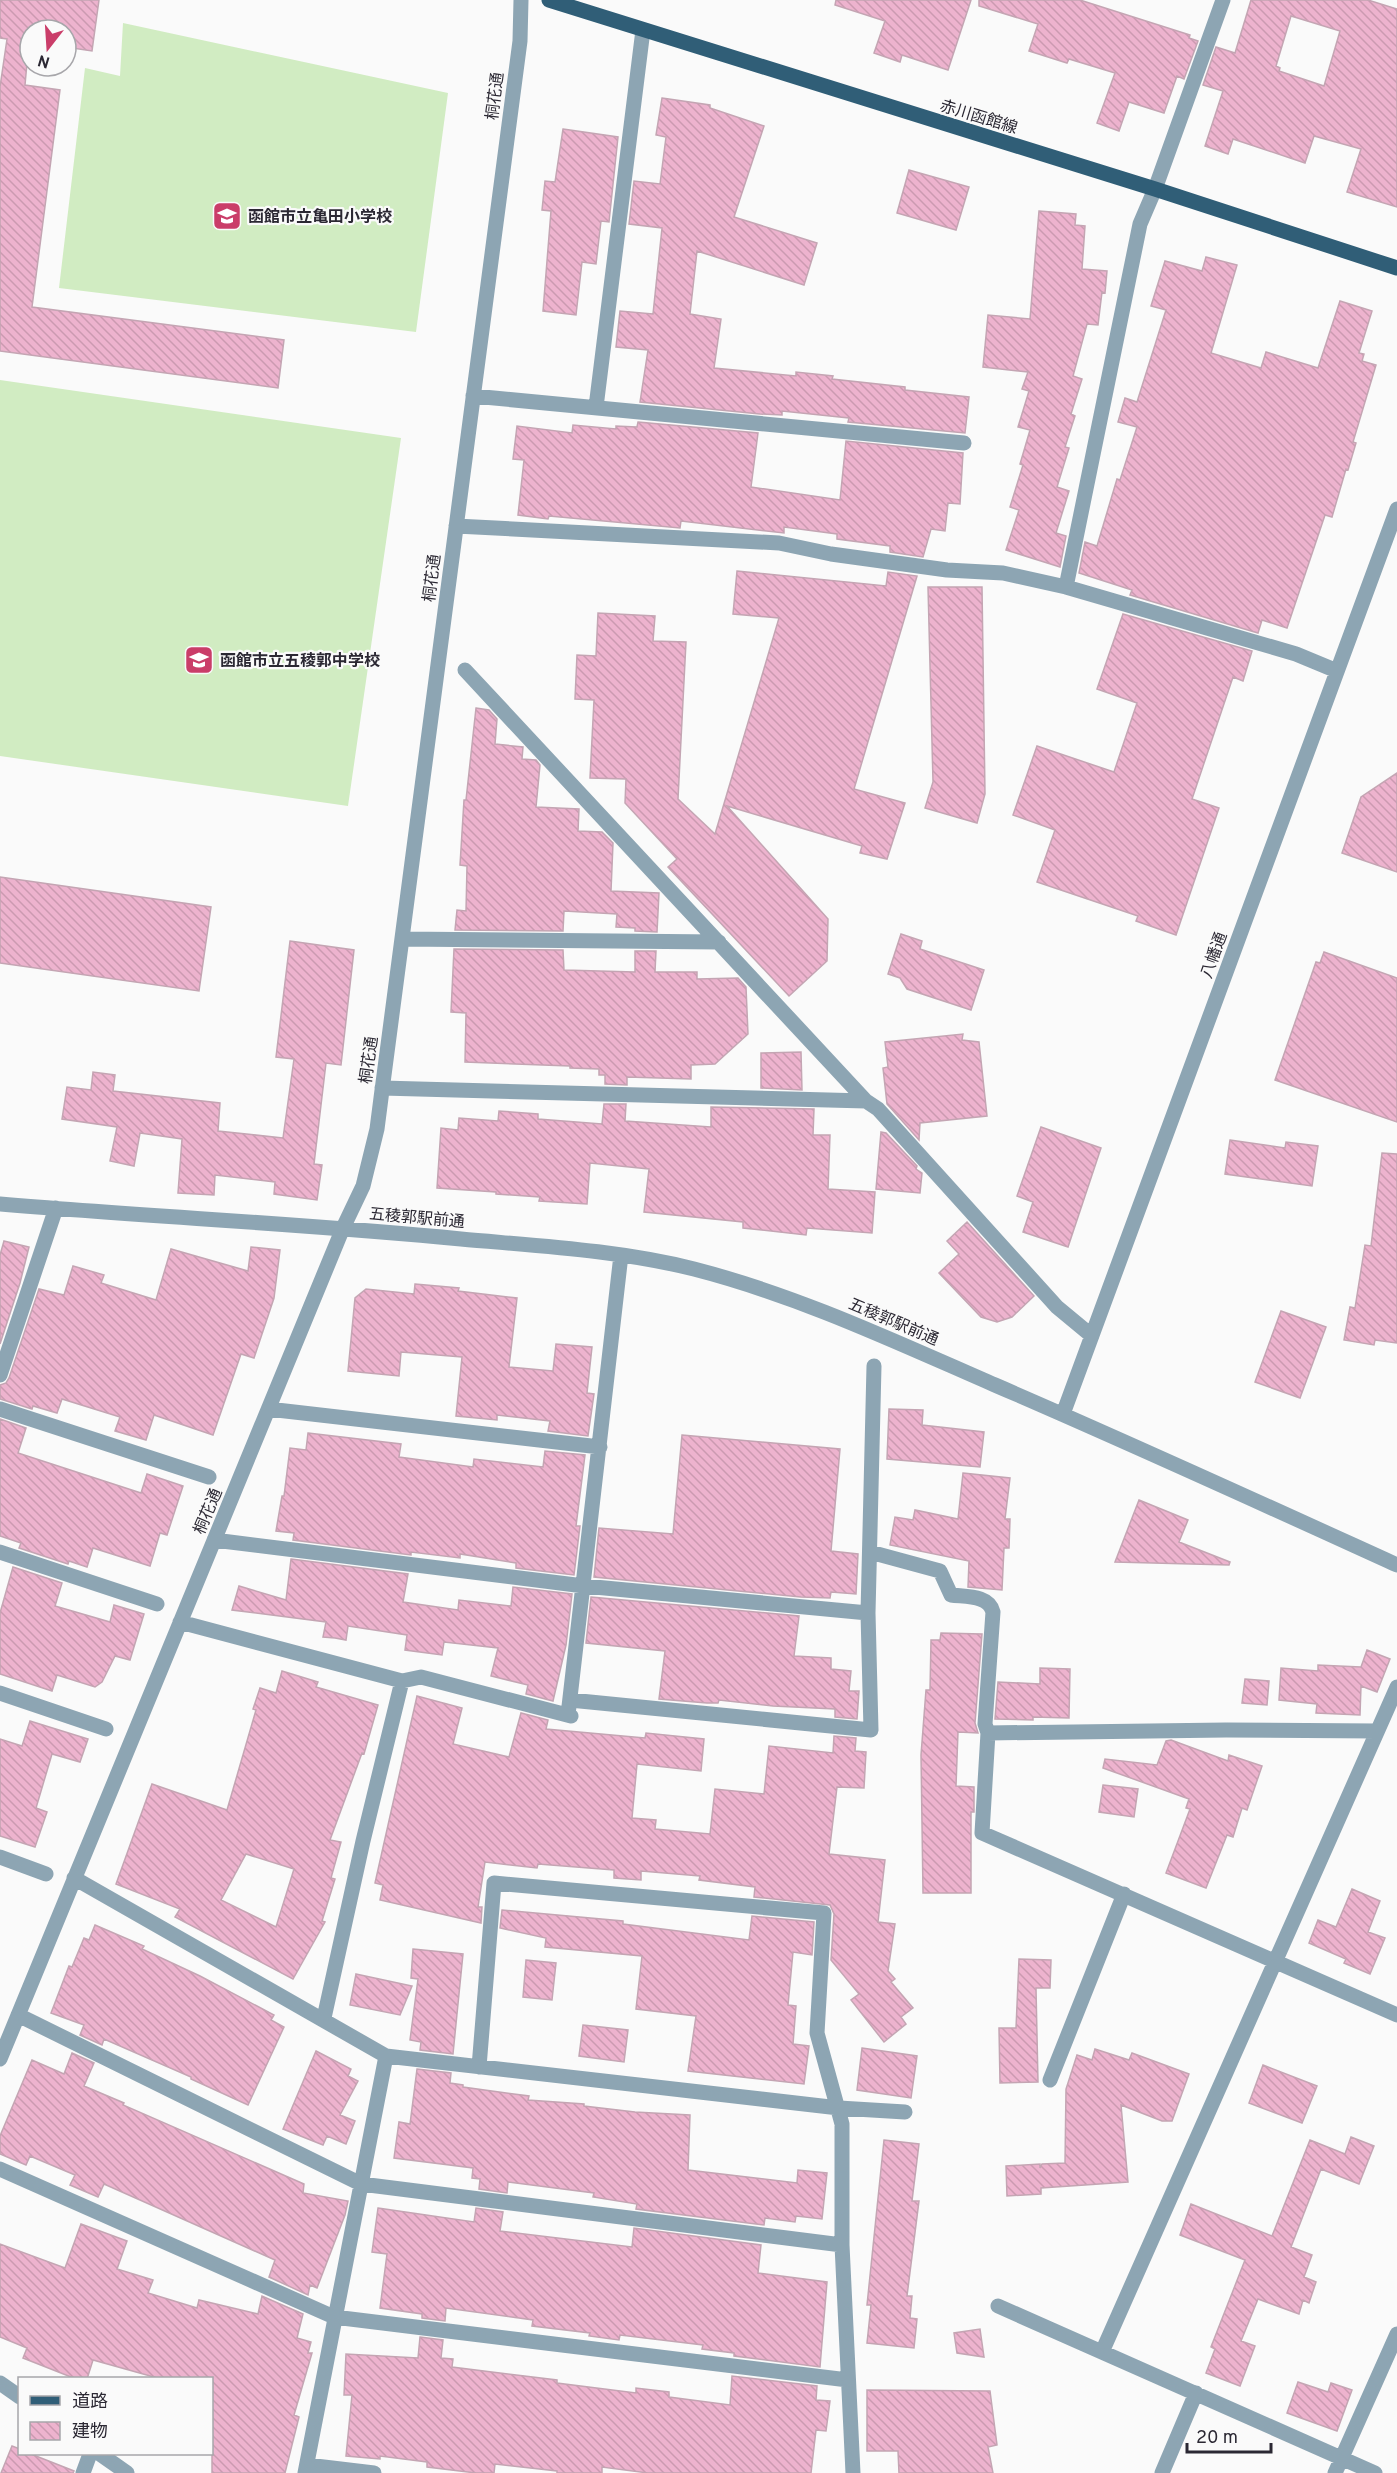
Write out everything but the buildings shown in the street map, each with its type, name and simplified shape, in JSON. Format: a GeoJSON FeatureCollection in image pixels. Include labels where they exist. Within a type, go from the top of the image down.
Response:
{"type":"FeatureCollection","features":[{"type":"Feature","properties":{"kind":"main road","name":"赤川函館線"},"geometry":{"type":"LineString","coordinates":[[549,0],[1155,189],[1397,268]]}},
{"type":"Feature","properties":{"kind":"street","name":"桐花通"},"geometry":{"type":"LineString","coordinates":[[0,2059],[343,1228],[363,1186],[377,1129],[520,41],[521,0]]}},
{"type":"Feature","properties":{"kind":"street"},"geometry":{"type":"LineString","coordinates":[[1066,587],[1140,224],[1155,189],[1223,0]]}},
{"type":"Feature","properties":{"kind":"street"},"geometry":{"type":"LineString","coordinates":[[596,407],[643,30]]}},
{"type":"Feature","properties":{"kind":"street"},"geometry":{"type":"LineString","coordinates":[[473,396],[964,443]]}},
{"type":"Feature","properties":{"kind":"street","name":"八幡通"},"geometry":{"type":"LineString","coordinates":[[1063,1414],[1397,509]]}},
{"type":"Feature","properties":{"kind":"street"},"geometry":{"type":"LineString","coordinates":[[456,526],[779,543],[831,554],[947,570],[1003,573],[1066,587],[1296,654],[1337,671]]}},
{"type":"Feature","properties":{"kind":"street"},"geometry":{"type":"LineString","coordinates":[[465,670],[866,1101],[878,1109],[1057,1307],[1092,1336]]}},
{"type":"Feature","properties":{"kind":"street"},"geometry":{"type":"LineString","coordinates":[[402,939],[720,942]]}},
{"type":"Feature","properties":{"kind":"street"},"geometry":{"type":"LineString","coordinates":[[382,1088],[866,1101]]}},
{"type":"Feature","properties":{"kind":"street","name":"五稜郭駅前通"},"geometry":{"type":"LineString","coordinates":[[0,1204],[343,1228],[621,1255],[693,1269],[797,1301],[844,1319],[1063,1414],[1397,1565]]}},
{"type":"Feature","properties":{"kind":"street"},"geometry":{"type":"LineString","coordinates":[[0,1375],[56,1209]]}},
{"type":"Feature","properties":{"kind":"street"},"geometry":{"type":"LineString","coordinates":[[570,1710],[621,1255]]}},
{"type":"Feature","properties":{"kind":"street"},"geometry":{"type":"LineString","coordinates":[[180,1622],[402,1682],[421,1677],[570,1710],[871,1730],[868,1613],[874,1366]]}},
{"type":"Feature","properties":{"kind":"street"},"geometry":{"type":"LineString","coordinates":[[0,1409],[209,1477]]}},
{"type":"Feature","properties":{"kind":"street"},"geometry":{"type":"LineString","coordinates":[[268,1410],[600,1447]]}},
{"type":"Feature","properties":{"kind":"street"},"geometry":{"type":"LineString","coordinates":[[214,1540],[584,1586],[868,1613]]}},
{"type":"Feature","properties":{"kind":"street"},"geometry":{"type":"LineString","coordinates":[[0,1552],[157,1604]]}},
{"type":"Feature","properties":{"kind":"street"},"geometry":{"type":"LineString","coordinates":[[870,1552],[940,1571],[951,1595],[985,1600],[991,1604],[993,1612],[985,1724],[988,1733],[982,1833],[1397,2014]]}},
{"type":"Feature","properties":{"kind":"street"},"geometry":{"type":"LineString","coordinates":[[324,2019],[363,1841],[402,1682]]}},
{"type":"Feature","properties":{"kind":"street"},"geometry":{"type":"LineString","coordinates":[[1101,2352],[1397,1687]]}},
{"type":"Feature","properties":{"kind":"street"},"geometry":{"type":"LineString","coordinates":[[0,1693],[106,1729]]}},
{"type":"Feature","properties":{"kind":"street"},"geometry":{"type":"LineString","coordinates":[[988,1733],[1377,1731]]}},
{"type":"Feature","properties":{"kind":"street"},"geometry":{"type":"LineString","coordinates":[[0,1857],[46,1874]]}},
{"type":"Feature","properties":{"kind":"street"},"geometry":{"type":"LineString","coordinates":[[74,1878],[386,2056],[839,2108],[905,2112]]}},
{"type":"Feature","properties":{"kind":"street"},"geometry":{"type":"LineString","coordinates":[[479,2067],[494,1883],[824,1913],[817,2033],[842,2124],[842,2245],[853,2473]]}},
{"type":"Feature","properties":{"kind":"street"},"geometry":{"type":"LineString","coordinates":[[1050,2080],[1124,1894]]}},
{"type":"Feature","properties":{"kind":"street"},"geometry":{"type":"LineString","coordinates":[[18,2015],[361,2184],[842,2245]]}},
{"type":"Feature","properties":{"kind":"street"},"geometry":{"type":"LineString","coordinates":[[374,2473],[306,2469],[386,2056]]}},
{"type":"Feature","properties":{"kind":"street"},"geometry":{"type":"LineString","coordinates":[[0,2169],[334,2317],[848,2380]]}},
{"type":"Feature","properties":{"kind":"street"},"geometry":{"type":"LineString","coordinates":[[998,2306],[1376,2473]]}},
{"type":"Feature","properties":{"kind":"street"},"geometry":{"type":"LineString","coordinates":[[1335,2473],[1397,2334]]}},
{"type":"Feature","properties":{"kind":"street"},"geometry":{"type":"LineString","coordinates":[[0,2383],[18,2396]]}},
{"type":"Feature","properties":{"kind":"street"},"geometry":{"type":"LineString","coordinates":[[1162,2473],[1196,2393]]}},
{"type":"Feature","properties":{"kind":"street"},"geometry":{"type":"LineString","coordinates":[[83,2473],[90,2455]]}},
{"type":"Feature","properties":{"kind":"street"},"geometry":{"type":"LineString","coordinates":[[101,2455],[127,2473]]}},
{"type":"Feature","properties":{"kind":"green space"},"geometry":{"type":"Polygon","coordinates":[[[123,23],[448,93],[416,332],[59,288],[85,68],[120,76],[123,23]]]}},
{"type":"Feature","properties":{"kind":"green space","name":"函館市立五稜郭中学校"},"geometry":{"type":"Polygon","coordinates":[[[0,380],[401,438],[348,806],[0,756],[0,380]]]}},
{"type":"Feature","properties":{"kind":"place","name":"函館市立亀田小学校"},"geometry":{"type":"Point","coordinates":[227,216]}},
{"type":"Feature","properties":{"kind":"place","name":"函館市立五稜郭中学校"},"geometry":{"type":"Point","coordinates":[199,660]}}]}
